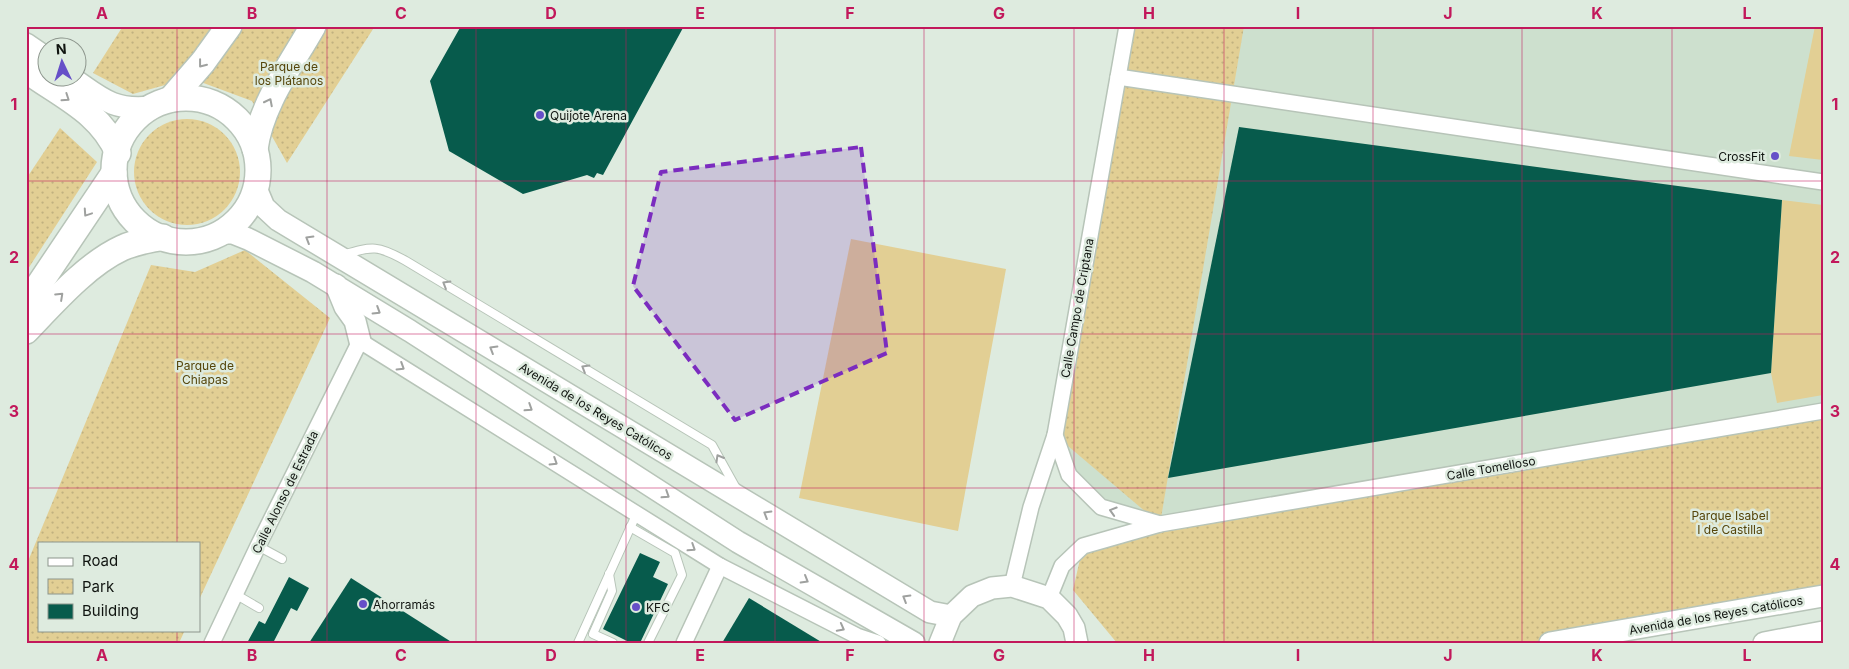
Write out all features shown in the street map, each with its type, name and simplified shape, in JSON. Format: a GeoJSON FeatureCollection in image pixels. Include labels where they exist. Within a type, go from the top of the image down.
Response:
{"type":"FeatureCollection","features":[{"type":"Feature","properties":{"kind":"highway"},"geometry":{"type":"LineString","coordinates":[[26,304],[116,163],[127,129],[136,117],[160,103],[203,62],[229,26]]}},
{"type":"Feature","properties":{"kind":"highway"},"geometry":{"type":"LineString","coordinates":[[255,149],[257,133],[264,112],[313,26]]}},
{"type":"Feature","properties":{"kind":"highway"},"geometry":{"type":"LineString","coordinates":[[26,70],[94,117],[112,139],[118,194],[124,207],[137,223],[149,232],[181,241],[198,241],[211,238],[243,214],[252,202],[258,170],[255,149],[241,120],[227,108],[206,101],[160,103]]}},
{"type":"Feature","properties":{"kind":"highway"},"geometry":{"type":"LineString","coordinates":[[26,331],[54,302],[94,266],[122,248],[142,241],[163,237]]}},
{"type":"Feature","properties":{"kind":"main road"},"geometry":{"type":"LineString","coordinates":[[26,44],[38,52]]}},
{"type":"Feature","properties":{"kind":"main road"},"geometry":{"type":"LineString","coordinates":[[86,88],[114,105],[133,108],[160,103]]}},
{"type":"Feature","properties":{"kind":"main road","name":"Avenida de los Reyes Católicos"},"geometry":{"type":"LineString","coordinates":[[256,188],[264,207],[278,220],[930,612],[951,616]]}},
{"type":"Feature","properties":{"kind":"main road"},"geometry":{"type":"LineString","coordinates":[[220,233],[232,233],[248,238],[313,272],[738,542],[914,643]]}},
{"type":"Feature","properties":{"kind":"main road"},"geometry":{"type":"LineString","coordinates":[[336,286],[345,307],[355,321],[360,342]]}},
{"type":"Feature","properties":{"kind":"main road"},"geometry":{"type":"LineString","coordinates":[[940,643],[951,616],[972,596],[992,588],[1012,586],[1049,598],[1067,616],[1074,628],[1077,643]]}},
{"type":"Feature","properties":{"kind":"main road","name":"Avenida de los Reyes Católicos"},"geometry":{"type":"LineString","coordinates":[[1550,643],[1823,596]]}},
{"type":"Feature","properties":{"kind":"main road"},"geometry":{"type":"LineString","coordinates":[[1764,643],[1823,632]]}},
{"type":"Feature","properties":{"kind":"street","name":"Calle Campo de Criptana"},"geometry":{"type":"LineString","coordinates":[[1012,586],[1031,507],[1055,435],[1127,26]]}},
{"type":"Feature","properties":{"kind":"street"},"geometry":{"type":"LineString","coordinates":[[1118,77],[1823,182]]}},
{"type":"Feature","properties":{"kind":"street"},"geometry":{"type":"LineString","coordinates":[[360,342],[720,566],[858,636],[878,643]]}},
{"type":"Feature","properties":{"kind":"street","name":"Calle Alonso de Estrada"},"geometry":{"type":"LineString","coordinates":[[212,643],[258,546],[360,342]]}},
{"type":"Feature","properties":{"kind":"street","name":"Calle Tomelloso"},"geometry":{"type":"LineString","coordinates":[[1049,598],[1062,566],[1083,546],[1160,524],[1823,411]]}},
{"type":"Feature","properties":{"kind":"street","name":"Calle Tomelloso"},"geometry":{"type":"LineString","coordinates":[[1055,435],[1069,475],[1101,507],[1160,524]]}},
{"type":"Feature","properties":{"kind":"street"},"geometry":{"type":"LineString","coordinates":[[684,643],[720,566]]}},
{"type":"Feature","properties":{"kind":"lane"},"geometry":{"type":"LineString","coordinates":[[338,256],[368,248],[388,250],[432,276],[712,445],[743,500]]}},
{"type":"Feature","properties":{"kind":"lane"},"geometry":{"type":"LineString","coordinates":[[578,643],[637,513]]}},
{"type":"Feature","properties":{"kind":"lane"},"geometry":{"type":"LineString","coordinates":[[630,528],[675,554],[682,575],[648,643]]}},
{"type":"Feature","properties":{"kind":"lane"},"geometry":{"type":"LineString","coordinates":[[258,546],[282,560]]}},
{"type":"Feature","properties":{"kind":"lane"},"geometry":{"type":"LineString","coordinates":[[609,574],[612,591],[593,634],[613,643]]}},
{"type":"Feature","properties":{"kind":"lane"},"geometry":{"type":"LineString","coordinates":[[235,594],[259,608]]}},
{"type":"Feature","properties":{"kind":"highlighted area"},"geometry":{"type":"Polygon","coordinates":[[[861,147],[887,353],[735,420],[633,286],[661,172],[861,147]]]}},
{"type":"Feature","properties":{"kind":"shaded area"},"geometry":{"type":"Polygon","coordinates":[[[1129,26],[1823,26],[1823,411],[1160,524],[1101,507],[1069,475],[1055,435],[1129,26]]]}},
{"type":"Feature","properties":{"kind":"green space","name":"Parque de los Plátanos"},"geometry":{"type":"Polygon","coordinates":[[[123,26],[375,26],[287,163],[252,101],[190,78],[133,94],[93,73],[123,26]]]}},
{"type":"Feature","properties":{"kind":"green space"},"geometry":{"type":"Polygon","coordinates":[[[1131,26],[1244,26],[1160,524],[1055,435],[1131,26]]]}},
{"type":"Feature","properties":{"kind":"green space"},"geometry":{"type":"Polygon","coordinates":[[[1815,26],[1823,26],[1823,160],[1789,156],[1815,26]]]}},
{"type":"Feature","properties":{"kind":"green space"},"geometry":{"type":"Polygon","coordinates":[[[187,119],[207,123],[224,135],[236,152],[240,172],[236,192],[224,209],[207,221],[187,225],[167,221],[150,209],[138,192],[134,172],[138,152],[150,135],[167,123],[187,119]]]}},
{"type":"Feature","properties":{"kind":"green space"},"geometry":{"type":"Polygon","coordinates":[[[60,128],[97,162],[26,272],[26,179],[60,128]]]}},
{"type":"Feature","properties":{"kind":"green space"},"geometry":{"type":"Polygon","coordinates":[[[1782,200],[1823,205],[1823,395],[1777,403],[1771,373],[1782,200]]]}},
{"type":"Feature","properties":{"kind":"green space"},"geometry":{"type":"Polygon","coordinates":[[[851,239],[1006,269],[958,531],[799,498],[851,239]]]}},
{"type":"Feature","properties":{"kind":"green space","name":"Parque de Chiapas"},"geometry":{"type":"Polygon","coordinates":[[[245,250],[330,318],[200,598],[200,542],[38,542],[38,632],[184,632],[179,643],[26,643],[26,566],[151,265],[195,272],[245,250]]]}},
{"type":"Feature","properties":{"kind":"green space","name":"Parque Isabel I de Castilla"},"geometry":{"type":"Polygon","coordinates":[[[1823,417],[1823,596],[1549,643],[1117,643],[1073,590],[1083,546],[1823,417]]]}},
{"type":"Feature","properties":{"kind":"building","name":"Quijote Arena"},"geometry":{"type":"Polygon","coordinates":[[[461,26],[684,26],[603,175],[597,173],[594,178],[587,175],[523,194],[449,151],[430,81],[461,26]]]}},
{"type":"Feature","properties":{"kind":"building"},"geometry":{"type":"Polygon","coordinates":[[[1239,127],[1782,200],[1771,373],[1168,478],[1239,127]]]}},
{"type":"Feature","properties":{"kind":"building","name":"KFC"},"geometry":{"type":"Polygon","coordinates":[[[640,553],[660,562],[653,577],[668,584],[640,643],[631,643],[603,629],[640,553]]]}},
{"type":"Feature","properties":{"kind":"building"},"geometry":{"type":"Polygon","coordinates":[[[289,577],[309,588],[297,611],[291,608],[273,643],[247,643],[259,621],[265,624],[289,577]]]}},
{"type":"Feature","properties":{"kind":"building","name":"Ahorramás"},"geometry":{"type":"Polygon","coordinates":[[[351,578],[453,643],[309,643],[351,578]]]}},
{"type":"Feature","properties":{"kind":"building"},"geometry":{"type":"Polygon","coordinates":[[[749,598],[823,643],[722,643],[749,598]]]}},
{"type":"Feature","properties":{"kind":"place","name":"Quijote Arena"},"geometry":{"type":"Point","coordinates":[540,115]}},
{"type":"Feature","properties":{"kind":"place","name":"CrossFit"},"geometry":{"type":"Point","coordinates":[1775,156]}},
{"type":"Feature","properties":{"kind":"place","name":"Ahorramás"},"geometry":{"type":"Point","coordinates":[363,604]}},
{"type":"Feature","properties":{"kind":"place","name":"KFC"},"geometry":{"type":"Point","coordinates":[636,607]}}]}
